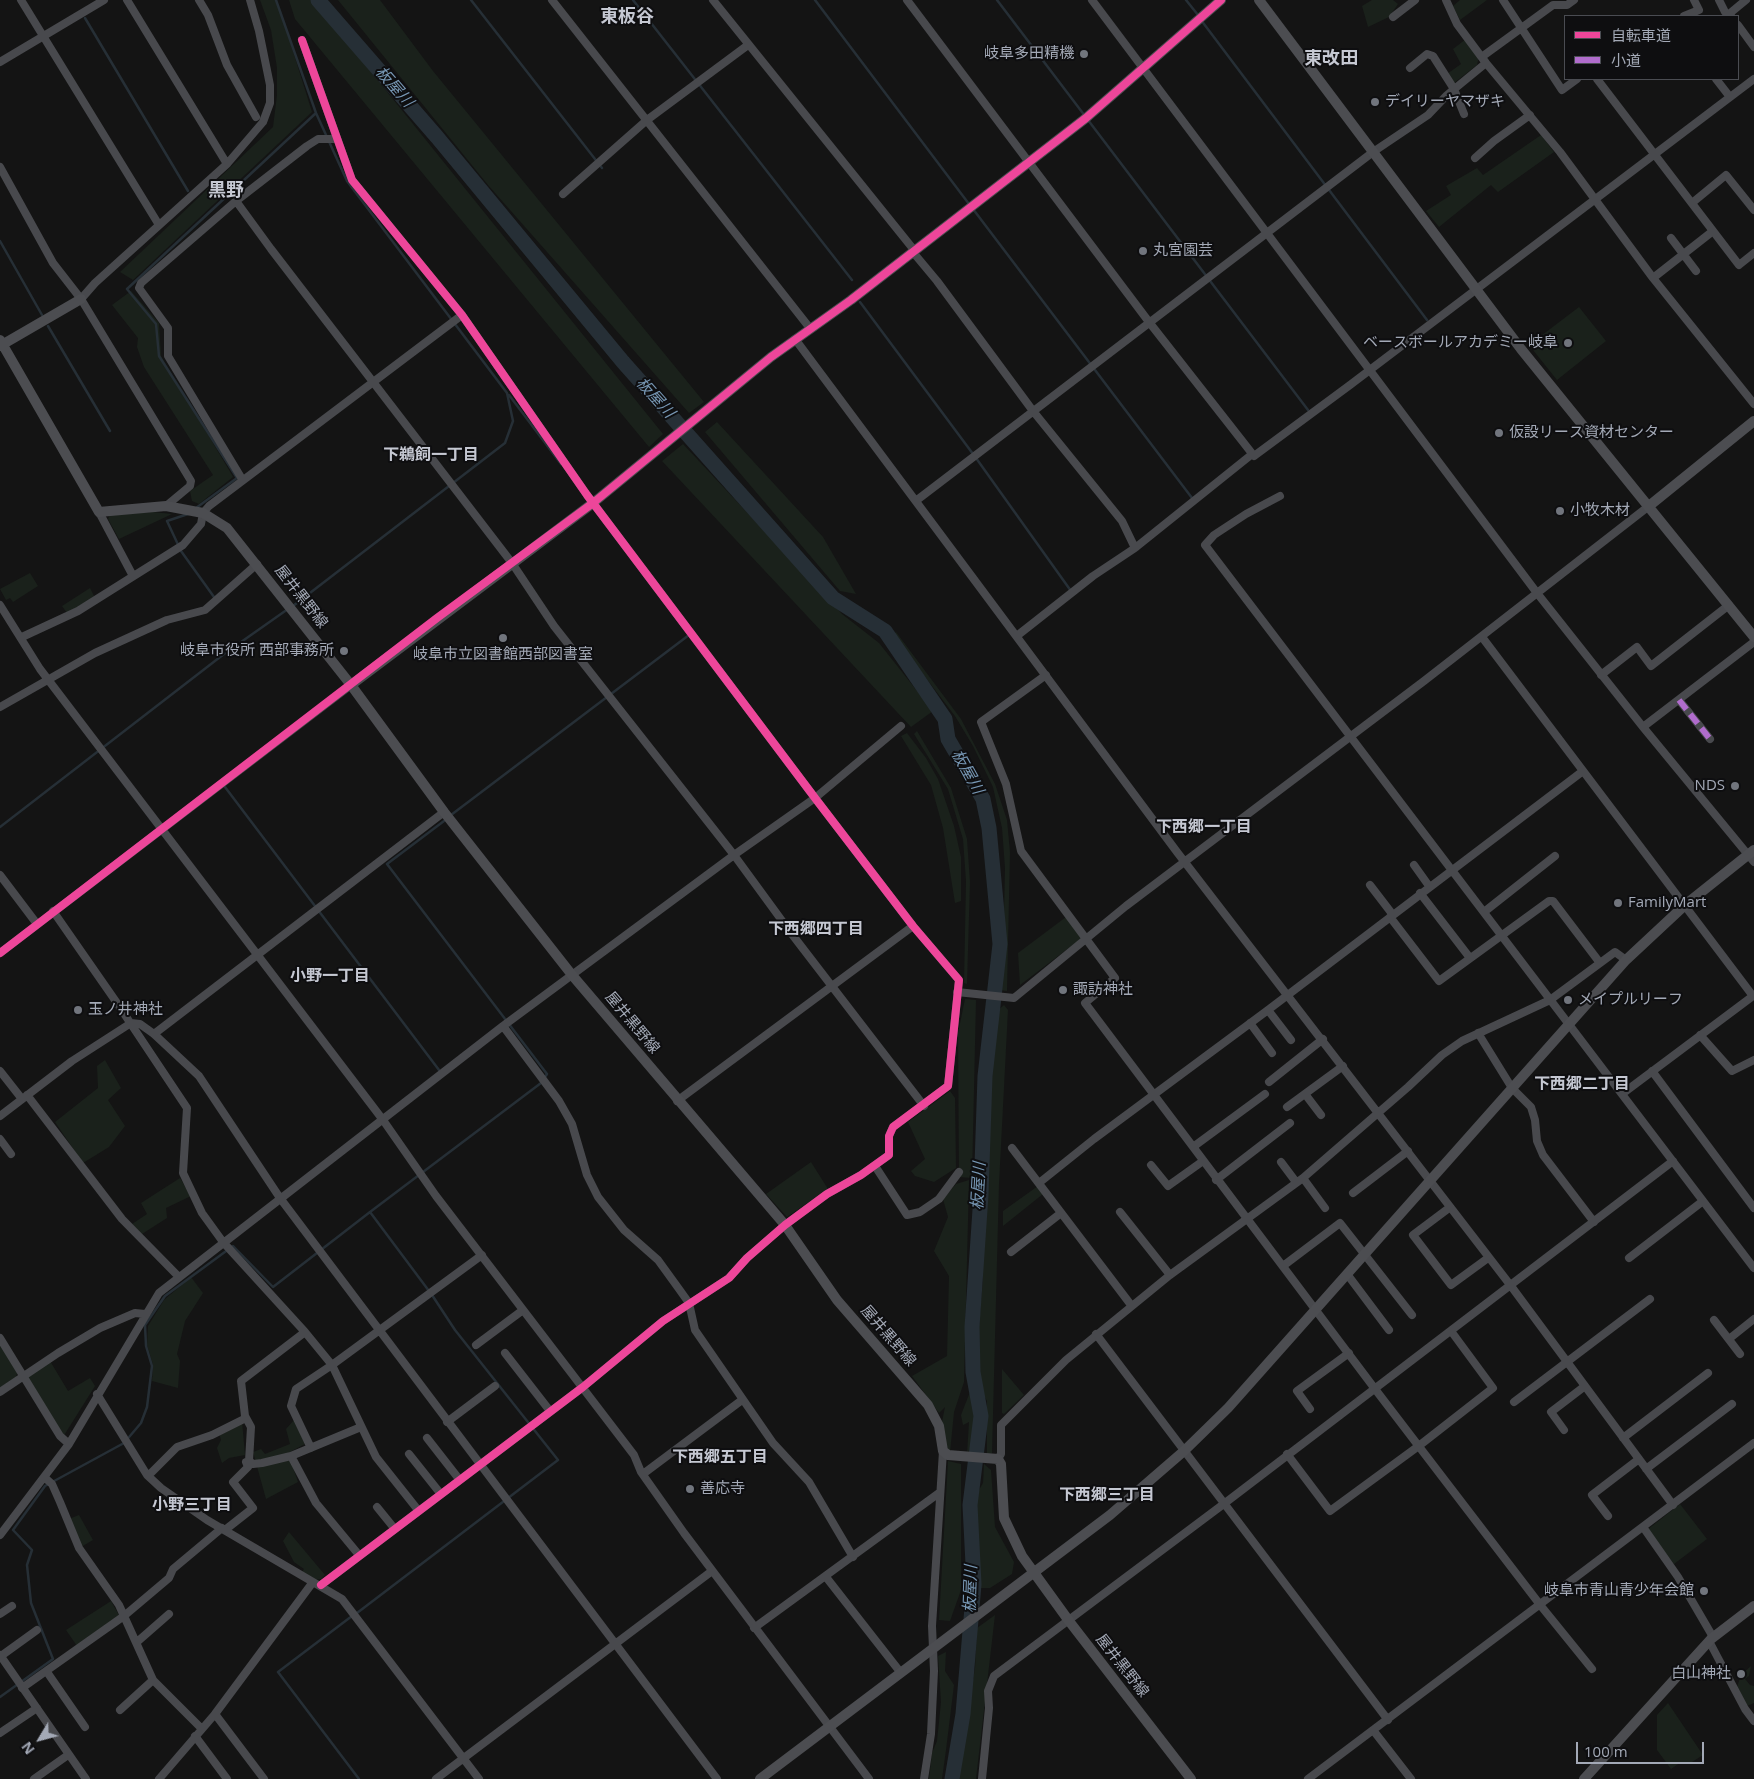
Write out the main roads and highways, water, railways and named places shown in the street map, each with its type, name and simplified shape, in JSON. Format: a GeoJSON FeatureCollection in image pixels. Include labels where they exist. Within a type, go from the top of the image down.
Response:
{"type":"FeatureCollection","features":[{"type":"Feature","properties":{"kind":"waterway"},"geometry":{"type":"LineString","coordinates":[[276,0],[316,113],[347,181],[507,393],[513,421],[505,443],[293,606]]}},
{"type":"Feature","properties":{"kind":"waterway","name":"板屋川"},"geometry":{"type":"LineString","coordinates":[[318,0],[437,137],[623,362],[833,598],[885,631],[945,719],[948,739],[983,799],[989,828],[1000,944],[985,1076],[981,1195],[972,1327],[973,1372],[981,1416],[970,1505],[974,1584],[963,1714],[952,1779]]}},
{"type":"Feature","properties":{"kind":"waterway"},"geometry":{"type":"LineString","coordinates":[[471,0],[602,168]]}},
{"type":"Feature","properties":{"kind":"waterway"},"geometry":{"type":"LineString","coordinates":[[633,0],[852,280]]}},
{"type":"Feature","properties":{"kind":"waterway"},"geometry":{"type":"LineString","coordinates":[[815,0],[969,204]]}},
{"type":"Feature","properties":{"kind":"waterway"},"geometry":{"type":"LineString","coordinates":[[997,0],[1085,116]]}},
{"type":"Feature","properties":{"kind":"waterway"},"geometry":{"type":"LineString","coordinates":[[1186,0],[1198,15]]}},
{"type":"Feature","properties":{"kind":"waterway"},"geometry":{"type":"LineString","coordinates":[[85,18],[188,191]]}},
{"type":"Feature","properties":{"kind":"waterway"},"geometry":{"type":"LineString","coordinates":[[1201,20],[1427,320]]}},
{"type":"Feature","properties":{"kind":"waterway"},"geometry":{"type":"LineString","coordinates":[[196,508],[237,478],[159,356],[156,324],[127,289],[316,113]]}},
{"type":"Feature","properties":{"kind":"waterway"},"geometry":{"type":"LineString","coordinates":[[1088,120],[1308,410]]}},
{"type":"Feature","properties":{"kind":"waterway"},"geometry":{"type":"LineString","coordinates":[[973,209],[1192,498]]}},
{"type":"Feature","properties":{"kind":"waterway"},"geometry":{"type":"LineString","coordinates":[[0,241],[42,315]]}},
{"type":"Feature","properties":{"kind":"waterway"},"geometry":{"type":"LineString","coordinates":[[860,302],[976,458],[1071,591]]}},
{"type":"Feature","properties":{"kind":"waterway"},"geometry":{"type":"LineString","coordinates":[[48,326],[110,431]]}},
{"type":"Feature","properties":{"kind":"waterway"},"geometry":{"type":"LineString","coordinates":[[509,395],[561,464]]}},
{"type":"Feature","properties":{"kind":"waterway"},"geometry":{"type":"LineString","coordinates":[[188,514],[167,521],[181,551],[214,597]]}},
{"type":"Feature","properties":{"kind":"waterway"},"geometry":{"type":"LineString","coordinates":[[0,827],[224,654],[288,609]]}},
{"type":"Feature","properties":{"kind":"waterway"},"geometry":{"type":"LineString","coordinates":[[451,815],[689,635]]}},
{"type":"Feature","properties":{"kind":"waterway"},"geometry":{"type":"LineString","coordinates":[[225,787],[439,1070]]}},
{"type":"Feature","properties":{"kind":"waterway"},"geometry":{"type":"LineString","coordinates":[[357,1613],[558,1460],[455,1330],[432,1295],[370,1212],[541,1083],[547,1074],[387,864],[444,821]]}},
{"type":"Feature","properties":{"kind":"waterway"},"geometry":{"type":"LineString","coordinates":[[0,1697],[53,1659],[31,1603],[27,1565],[32,1550],[13,1530],[45,1486],[124,1443],[141,1423],[147,1407],[152,1366],[146,1346],[145,1325],[165,1296],[233,1246],[273,1287],[370,1212]]}},
{"type":"Feature","properties":{"kind":"waterway"},"geometry":{"type":"LineString","coordinates":[[352,1616],[278,1672],[359,1779]]}},
{"type":"Feature","properties":{"kind":"place","name":"岐阜多田精機"},"geometry":{"type":"Point","coordinates":[1084,54]}},
{"type":"Feature","properties":{"kind":"place","name":"デイリーヤマザキ"},"geometry":{"type":"Point","coordinates":[1375,102]}},
{"type":"Feature","properties":{"kind":"place","name":"丸宮園芸"},"geometry":{"type":"Point","coordinates":[1143,251]}},
{"type":"Feature","properties":{"kind":"place","name":"ベースボールアカデミー岐阜"},"geometry":{"type":"Point","coordinates":[1568,343]}},
{"type":"Feature","properties":{"kind":"place","name":"仮設リース資材センター"},"geometry":{"type":"Point","coordinates":[1499,433]}},
{"type":"Feature","properties":{"kind":"place","name":"小牧木材"},"geometry":{"type":"Point","coordinates":[1560,511]}},
{"type":"Feature","properties":{"kind":"place","name":"岐阜市立図書館西部図書室"},"geometry":{"type":"Point","coordinates":[503,638]}},
{"type":"Feature","properties":{"kind":"place","name":"岐阜市役所 西部事務所"},"geometry":{"type":"Point","coordinates":[344,651]}},
{"type":"Feature","properties":{"kind":"place","name":"NDS"},"geometry":{"type":"Point","coordinates":[1735,786]}},
{"type":"Feature","properties":{"kind":"place","name":"FamilyMart"},"geometry":{"type":"Point","coordinates":[1618,903]}},
{"type":"Feature","properties":{"kind":"place","name":"諏訪神社"},"geometry":{"type":"Point","coordinates":[1063,990]}},
{"type":"Feature","properties":{"kind":"place","name":"メイプルリーフ"},"geometry":{"type":"Point","coordinates":[1568,1000]}},
{"type":"Feature","properties":{"kind":"place","name":"玉ノ井神社"},"geometry":{"type":"Point","coordinates":[78,1010]}},
{"type":"Feature","properties":{"kind":"place","name":"善応寺"},"geometry":{"type":"Point","coordinates":[690,1489]}},
{"type":"Feature","properties":{"kind":"place","name":"岐阜市青山青少年会館"},"geometry":{"type":"Point","coordinates":[1704,1591]}},
{"type":"Feature","properties":{"kind":"place","name":"白山神社"},"geometry":{"type":"Point","coordinates":[1741,1674]}},
{"type":"Feature","properties":{"kind":"district","name":"東板谷"},"geometry":{"type":"Point","coordinates":[627,17]}},
{"type":"Feature","properties":{"kind":"district","name":"東改田"},"geometry":{"type":"Point","coordinates":[1331,59]}},
{"type":"Feature","properties":{"kind":"district","name":"黒野"},"geometry":{"type":"Point","coordinates":[226,191]}},
{"type":"Feature","properties":{"kind":"district","name":"下鵜飼一丁目"},"geometry":{"type":"Point","coordinates":[431,455]}},
{"type":"Feature","properties":{"kind":"district","name":"下西郷一丁目"},"geometry":{"type":"Point","coordinates":[1204,827]}},
{"type":"Feature","properties":{"kind":"district","name":"下西郷四丁目"},"geometry":{"type":"Point","coordinates":[816,929]}},
{"type":"Feature","properties":{"kind":"district","name":"小野一丁目"},"geometry":{"type":"Point","coordinates":[330,976]}},
{"type":"Feature","properties":{"kind":"district","name":"下西郷二丁目"},"geometry":{"type":"Point","coordinates":[1582,1084]}},
{"type":"Feature","properties":{"kind":"district","name":"下西郷五丁目"},"geometry":{"type":"Point","coordinates":[720,1457]}},
{"type":"Feature","properties":{"kind":"district","name":"下西郷三丁目"},"geometry":{"type":"Point","coordinates":[1107,1495]}},
{"type":"Feature","properties":{"kind":"district","name":"小野三丁目"},"geometry":{"type":"Point","coordinates":[192,1505]}}]}
